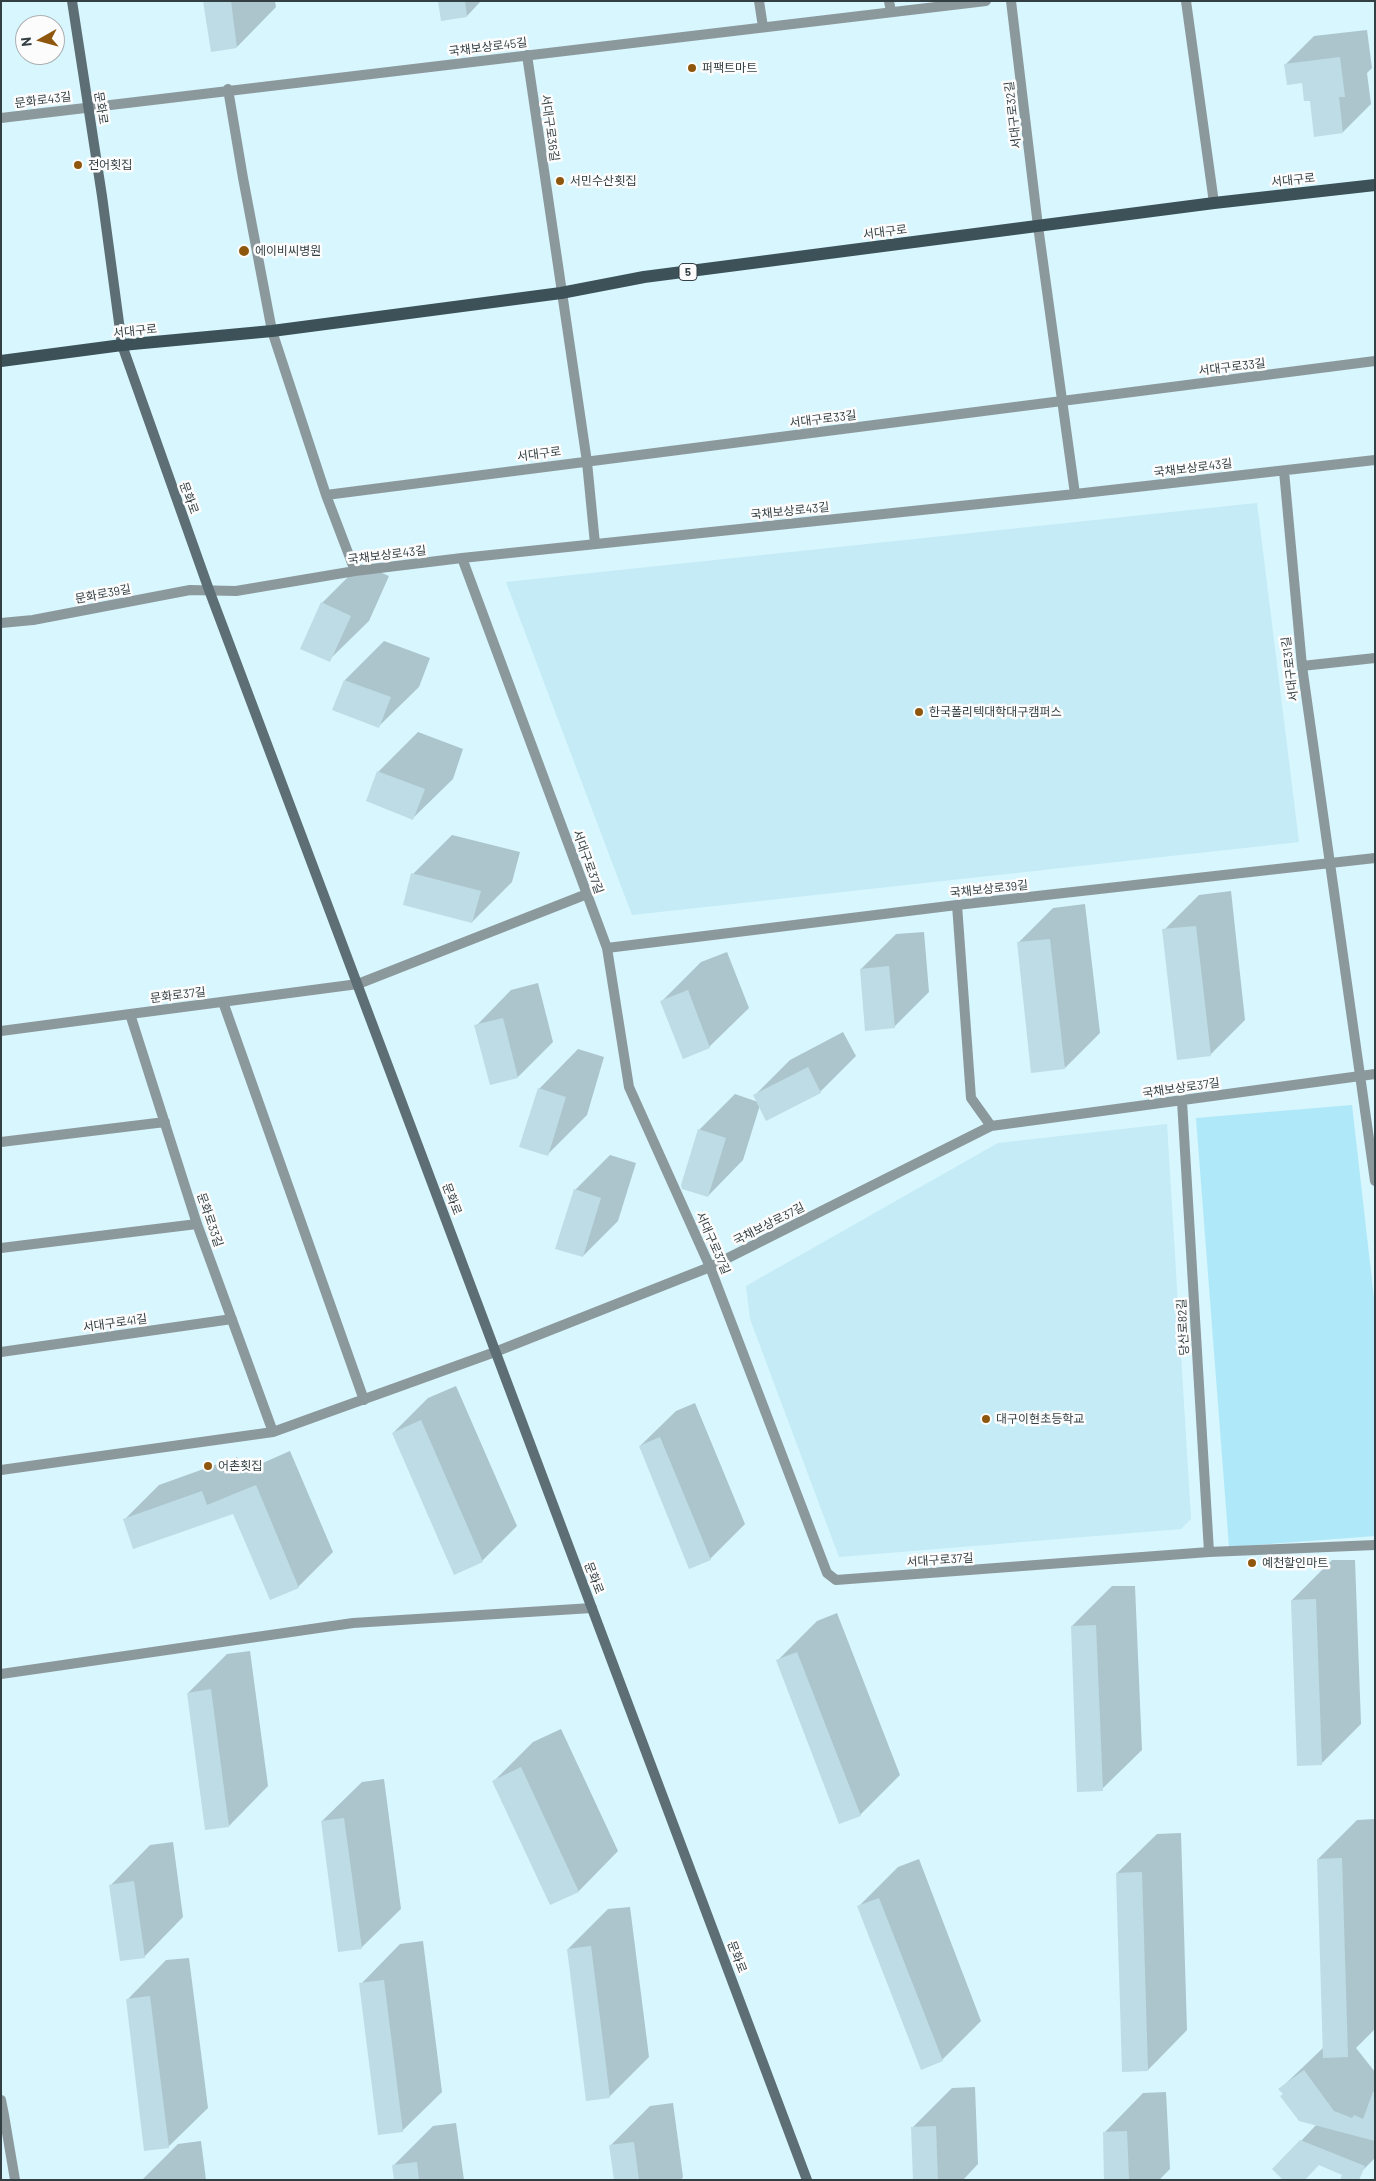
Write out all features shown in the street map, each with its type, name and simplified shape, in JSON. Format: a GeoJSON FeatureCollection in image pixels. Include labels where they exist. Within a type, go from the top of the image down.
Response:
{"type":"FeatureCollection","features":[{"type":"Feature","properties":{"kind":"main road","name":"문화로"},"geometry":{"type":"LineString","coordinates":[[72,1],[89,107],[122,345],[209,590],[807,2180]]}},
{"type":"Feature","properties":{"kind":"main road","name":"서대구로"},"geometry":{"type":"LineString","coordinates":[[1,361],[122,345],[272,331],[561,294],[644,277],[1214,203],[1375,185]]}},
{"type":"Feature","properties":{"kind":"street"},"geometry":{"type":"LineString","coordinates":[[759,1],[763,27]]}},
{"type":"Feature","properties":{"kind":"street"},"geometry":{"type":"LineString","coordinates":[[889,1],[891,12]]}},
{"type":"Feature","properties":{"kind":"street","name":"국채보상로45길"},"geometry":{"type":"LineString","coordinates":[[89,107],[986,1]]}},
{"type":"Feature","properties":{"kind":"street","name":"서대구로32길"},"geometry":{"type":"LineString","coordinates":[[1011,1],[1038,226]]}},
{"type":"Feature","properties":{"kind":"street"},"geometry":{"type":"LineString","coordinates":[[1186,1],[1214,203]]}},
{"type":"Feature","properties":{"kind":"street","name":"서대구로36길"},"geometry":{"type":"LineString","coordinates":[[527,55],[561,294]]}},
{"type":"Feature","properties":{"kind":"street"},"geometry":{"type":"LineString","coordinates":[[228,90],[242,178],[272,331],[326,495],[355,571]]}},
{"type":"Feature","properties":{"kind":"street","name":"문화로43길"},"geometry":{"type":"LineString","coordinates":[[1,118],[89,107]]}},
{"type":"Feature","properties":{"kind":"street"},"geometry":{"type":"LineString","coordinates":[[1038,226],[1075,494]]}},
{"type":"Feature","properties":{"kind":"street"},"geometry":{"type":"LineString","coordinates":[[561,294],[586,462],[595,544]]}},
{"type":"Feature","properties":{"kind":"street","name":"서대구로33길"},"geometry":{"type":"LineString","coordinates":[[586,462],[1375,361]]}},
{"type":"Feature","properties":{"kind":"street","name":"국채보상로43길"},"geometry":{"type":"LineString","coordinates":[[209,590],[236,591],[355,571],[462,558],[1075,494],[1375,460]]}},
{"type":"Feature","properties":{"kind":"street","name":"서대구로"},"geometry":{"type":"LineString","coordinates":[[326,495],[586,462]]}},
{"type":"Feature","properties":{"kind":"street","name":"서대구로31길"},"geometry":{"type":"LineString","coordinates":[[1284,471],[1302,666],[1375,1181]]}},
{"type":"Feature","properties":{"kind":"street","name":"서대구로37길"},"geometry":{"type":"LineString","coordinates":[[462,558],[607,948],[629,1087],[710,1267],[827,1573],[836,1580],[1209,1552],[1375,1545]]}},
{"type":"Feature","properties":{"kind":"street","name":"문화로39길"},"geometry":{"type":"LineString","coordinates":[[1,623],[33,620],[190,590],[209,590]]}},
{"type":"Feature","properties":{"kind":"street"},"geometry":{"type":"LineString","coordinates":[[1302,666],[1375,658]]}},
{"type":"Feature","properties":{"kind":"street","name":"국채보상로39길"},"geometry":{"type":"LineString","coordinates":[[607,948],[957,905],[1375,858]]}},
{"type":"Feature","properties":{"kind":"street"},"geometry":{"type":"LineString","coordinates":[[358,984],[587,894]]}},
{"type":"Feature","properties":{"kind":"street"},"geometry":{"type":"LineString","coordinates":[[957,905],[971,1098],[991,1126]]}},
{"type":"Feature","properties":{"kind":"street","name":"문화로37길"},"geometry":{"type":"LineString","coordinates":[[1,1031],[358,984]]}},
{"type":"Feature","properties":{"kind":"street"},"geometry":{"type":"LineString","coordinates":[[223,1002],[364,1400]]}},
{"type":"Feature","properties":{"kind":"street","name":"문화로33길"},"geometry":{"type":"LineString","coordinates":[[130,1014],[197,1224],[273,1432]]}},
{"type":"Feature","properties":{"kind":"street","name":"국채보상로37길"},"geometry":{"type":"LineString","coordinates":[[495,1352],[710,1267],[991,1126],[1375,1074]]}},
{"type":"Feature","properties":{"kind":"street","name":"당산로82길"},"geometry":{"type":"LineString","coordinates":[[1182,1101],[1209,1552]]}},
{"type":"Feature","properties":{"kind":"street"},"geometry":{"type":"LineString","coordinates":[[1,1142],[165,1122]]}},
{"type":"Feature","properties":{"kind":"street"},"geometry":{"type":"LineString","coordinates":[[1,1248],[197,1224]]}},
{"type":"Feature","properties":{"kind":"street","name":"서대구로41길"},"geometry":{"type":"LineString","coordinates":[[1,1352],[232,1319]]}},
{"type":"Feature","properties":{"kind":"street"},"geometry":{"type":"LineString","coordinates":[[1,1470],[273,1432],[495,1352]]}},
{"type":"Feature","properties":{"kind":"street"},"geometry":{"type":"LineString","coordinates":[[1,1674],[353,1623],[592,1608]]}},
{"type":"Feature","properties":{"kind":"street"},"geometry":{"type":"LineString","coordinates":[[1,2100],[2,2115],[15,2180]]}},
{"type":"Feature","properties":{"kind":"shaded area","name":"한국폴리텍대학대구캠퍼스"},"geometry":{"type":"Polygon","coordinates":[[[1257,503],[1299,842],[632,915],[506,582],[1257,503]]]}},
{"type":"Feature","properties":{"kind":"shaded area"},"geometry":{"type":"Polygon","coordinates":[[[1352,1105],[1375,1307],[1375,1536],[1229,1547],[1196,1118],[1352,1105]]]}},
{"type":"Feature","properties":{"kind":"shaded area","name":"대구이현초등학교"},"geometry":{"type":"Polygon","coordinates":[[[1167,1124],[1191,1519],[1181,1529],[839,1557],[750,1319],[746,1286],[998,1143],[1167,1124]]]}},
{"type":"Feature","properties":{"kind":"building"},"geometry":{"type":"Polygon","coordinates":[[[203,1],[231,1],[237,48],[211,52],[203,1]]]}},
{"type":"Feature","properties":{"kind":"building"},"geometry":{"type":"Polygon","coordinates":[[[438,1],[465,1],[467,17],[441,21],[438,1]]]}},
{"type":"Feature","properties":{"kind":"building"},"geometry":{"type":"Polygon","coordinates":[[[1340,57],[1345,97],[1339,97],[1343,133],[1314,137],[1310,101],[1304,101],[1302,83],[1287,85],[1284,64],[1340,57]]]}},
{"type":"Feature","properties":{"kind":"building"},"geometry":{"type":"Polygon","coordinates":[[[321,602],[351,616],[330,662],[300,649],[321,602]]]}},
{"type":"Feature","properties":{"kind":"building"},"geometry":{"type":"Polygon","coordinates":[[[344,680],[391,697],[379,728],[332,710],[344,680]]]}},
{"type":"Feature","properties":{"kind":"building"},"geometry":{"type":"Polygon","coordinates":[[[377,771],[425,789],[413,820],[366,801],[377,771]]]}},
{"type":"Feature","properties":{"kind":"building"},"geometry":{"type":"Polygon","coordinates":[[[411,873],[481,891],[472,923],[403,905],[411,873]]]}},
{"type":"Feature","properties":{"kind":"building"},"geometry":{"type":"Polygon","coordinates":[[[1196,926],[1211,1056],[1177,1060],[1162,929],[1196,926]]]}},
{"type":"Feature","properties":{"kind":"building"},"geometry":{"type":"Polygon","coordinates":[[[1050,939],[1065,1069],[1031,1073],[1017,942],[1050,939]]]}},
{"type":"Feature","properties":{"kind":"building"},"geometry":{"type":"Polygon","coordinates":[[[889,966],[895,1028],[865,1031],[860,969],[889,966]]]}},
{"type":"Feature","properties":{"kind":"building"},"geometry":{"type":"Polygon","coordinates":[[[688,990],[710,1048],[683,1059],[660,1001],[688,990]]]}},
{"type":"Feature","properties":{"kind":"building"},"geometry":{"type":"Polygon","coordinates":[[[503,1018],[518,1078],[490,1085],[474,1025],[503,1018]]]}},
{"type":"Feature","properties":{"kind":"building"},"geometry":{"type":"Polygon","coordinates":[[[808,1067],[821,1093],[766,1121],[753,1095],[808,1067]]]}},
{"type":"Feature","properties":{"kind":"building"},"geometry":{"type":"Polygon","coordinates":[[[538,1088],[566,1097],[548,1156],[519,1147],[538,1088]]]}},
{"type":"Feature","properties":{"kind":"building"},"geometry":{"type":"Polygon","coordinates":[[[698,1129],[726,1138],[708,1197],[682,1189],[681,1185],[698,1129]]]}},
{"type":"Feature","properties":{"kind":"building"},"geometry":{"type":"Polygon","coordinates":[[[574,1189],[601,1198],[583,1257],[555,1249],[574,1189]]]}},
{"type":"Feature","properties":{"kind":"building"},"geometry":{"type":"Polygon","coordinates":[[[421,1420],[483,1562],[454,1575],[392,1433],[421,1420]]]}},
{"type":"Feature","properties":{"kind":"building"},"geometry":{"type":"Polygon","coordinates":[[[660,1437],[711,1560],[689,1569],[639,1446],[660,1437]]]}},
{"type":"Feature","properties":{"kind":"building"},"geometry":{"type":"Polygon","coordinates":[[[256,1485],[299,1588],[270,1600],[233,1514],[133,1549],[123,1519],[202,1491],[207,1505],[256,1485]]]}},
{"type":"Feature","properties":{"kind":"building"},"geometry":{"type":"Polygon","coordinates":[[[1316,1599],[1322,1765],[1297,1766],[1291,1600],[1316,1599]]]}},
{"type":"Feature","properties":{"kind":"building"},"geometry":{"type":"Polygon","coordinates":[[[1096,1625],[1103,1791],[1077,1792],[1071,1626],[1096,1625]]]}},
{"type":"Feature","properties":{"kind":"building"},"geometry":{"type":"Polygon","coordinates":[[[797,1652],[861,1816],[839,1824],[776,1660],[797,1652]]]}},
{"type":"Feature","properties":{"kind":"building"},"geometry":{"type":"Polygon","coordinates":[[[211,1689],[229,1827],[205,1830],[187,1693],[211,1689]]]}},
{"type":"Feature","properties":{"kind":"building"},"geometry":{"type":"Polygon","coordinates":[[[521,1767],[579,1892],[550,1905],[492,1781],[521,1767]]]}},
{"type":"Feature","properties":{"kind":"building"},"geometry":{"type":"Polygon","coordinates":[[[344,1818],[362,1949],[338,1952],[321,1821],[344,1818]]]}},
{"type":"Feature","properties":{"kind":"building"},"geometry":{"type":"Polygon","coordinates":[[[1342,1858],[1348,2057],[1323,2058],[1317,1859],[1342,1858]]]}},
{"type":"Feature","properties":{"kind":"building"},"geometry":{"type":"Polygon","coordinates":[[[1142,1872],[1148,2071],[1122,2072],[1116,1873],[1142,1872]]]}},
{"type":"Feature","properties":{"kind":"building"},"geometry":{"type":"Polygon","coordinates":[[[134,1881],[145,1958],[120,1961],[109,1885],[134,1881]]]}},
{"type":"Feature","properties":{"kind":"building"},"geometry":{"type":"Polygon","coordinates":[[[879,1898],[943,2061],[921,2070],[857,1906],[879,1898]]]}},
{"type":"Feature","properties":{"kind":"building"},"geometry":{"type":"Polygon","coordinates":[[[591,1946],[610,2098],[586,2101],[567,1949],[591,1946]]]}},
{"type":"Feature","properties":{"kind":"building"},"geometry":{"type":"Polygon","coordinates":[[[384,1980],[403,2132],[378,2135],[359,1983],[384,1980]]]}},
{"type":"Feature","properties":{"kind":"building"},"geometry":{"type":"Polygon","coordinates":[[[150,1996],[169,2148],[144,2151],[126,1999],[150,1996]]]}},
{"type":"Feature","properties":{"kind":"building"},"geometry":{"type":"Polygon","coordinates":[[[1304,2070],[1334,2111],[1352,2118],[1354,2115],[1363,2119],[1373,2092],[1375,2092],[1375,2141],[1299,2121],[1280,2096],[1283,2094],[1278,2089],[1304,2070]]]}},
{"type":"Feature","properties":{"kind":"building"},"geometry":{"type":"Polygon","coordinates":[[[936,2126],[938,2180],[913,2180],[911,2127],[936,2126]]]}},
{"type":"Feature","properties":{"kind":"building"},"geometry":{"type":"Polygon","coordinates":[[[1127,2131],[1129,2180],[1104,2180],[1103,2132],[1127,2131]]]}},
{"type":"Feature","properties":{"kind":"building"},"geometry":{"type":"Polygon","coordinates":[[[1300,2140],[1365,2166],[1359,2180],[1340,2180],[1342,2175],[1319,2165],[1305,2180],[1283,2180],[1272,2169],[1300,2140]]]}},
{"type":"Feature","properties":{"kind":"building"},"geometry":{"type":"Polygon","coordinates":[[[634,2142],[639,2180],[614,2180],[609,2145],[634,2142]]]}},
{"type":"Feature","properties":{"kind":"building"},"geometry":{"type":"Polygon","coordinates":[[[417,2162],[419,2180],[394,2180],[392,2165],[417,2162]]]}},
{"type":"Feature","properties":{"kind":"place","name":"퍼팩트마트"},"geometry":{"type":"Point","coordinates":[692,68]}},
{"type":"Feature","properties":{"kind":"place","name":"전어횟집"},"geometry":{"type":"Point","coordinates":[78,165]}},
{"type":"Feature","properties":{"kind":"place","name":"서민수산횟집"},"geometry":{"type":"Point","coordinates":[560,181]}},
{"type":"Feature","properties":{"kind":"place","name":"에이비씨병원"},"geometry":{"type":"Point","coordinates":[244,251]}},
{"type":"Feature","properties":{"kind":"place","name":"한국폴리텍대학대구캠퍼스"},"geometry":{"type":"Point","coordinates":[919,712]}},
{"type":"Feature","properties":{"kind":"place","name":"대구이현초등학교"},"geometry":{"type":"Point","coordinates":[986,1419]}},
{"type":"Feature","properties":{"kind":"place","name":"어촌횟집"},"geometry":{"type":"Point","coordinates":[208,1466]}},
{"type":"Feature","properties":{"kind":"place","name":"예천할인마트"},"geometry":{"type":"Point","coordinates":[1252,1563]}}]}
